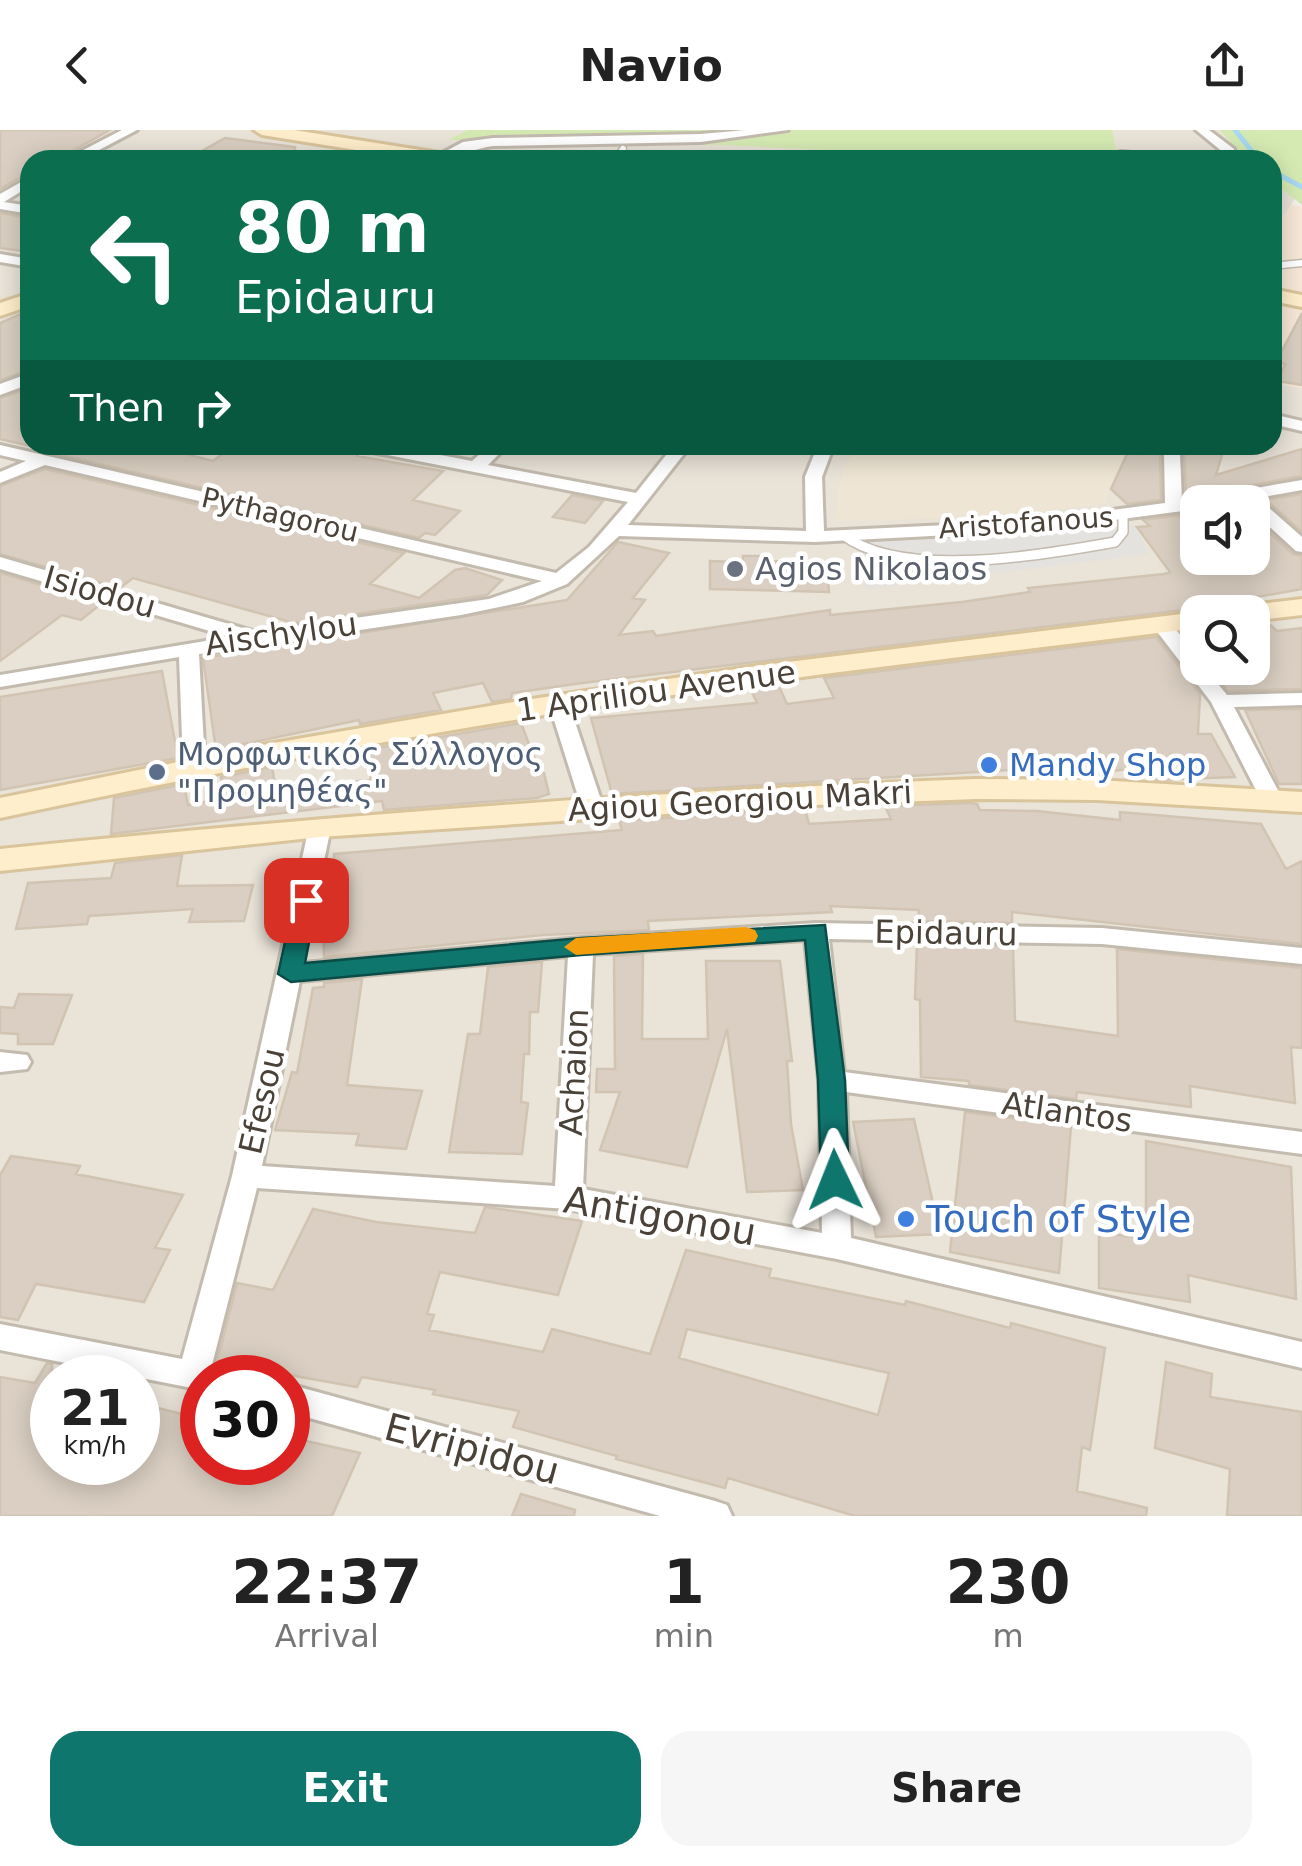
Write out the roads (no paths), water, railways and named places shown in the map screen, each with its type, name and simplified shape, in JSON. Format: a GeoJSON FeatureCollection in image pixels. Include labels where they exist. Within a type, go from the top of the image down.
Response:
{"type":"FeatureCollection","features":[{"type":"Feature","properties":{"kind":"main road"},"geometry":{"type":"LineString","coordinates":[[262,130],[387,150]]}},
{"type":"Feature","properties":{"kind":"main road"},"geometry":{"type":"LineString","coordinates":[[349,150],[358,146]]}},
{"type":"Feature","properties":{"kind":"main road"},"geometry":{"type":"LineString","coordinates":[[1270,611],[1302,607]]}},
{"type":"Feature","properties":{"kind":"main road","name":"1 Apriliou Avenue"},"geometry":{"type":"LineString","coordinates":[[0,808],[194,765],[558,704],[705,681],[1180,622]]}},
{"type":"Feature","properties":{"kind":"main road","name":"Agiou Georgiou Makri"},"geometry":{"type":"LineString","coordinates":[[0,860],[320,827],[976,789],[1097,790],[1287,801]]}},
{"type":"Feature","properties":{"kind":"street"},"geometry":{"type":"LineString","coordinates":[[90,150],[131,130]]}},
{"type":"Feature","properties":{"kind":"street"},"geometry":{"type":"LineString","coordinates":[[460,150],[467,145],[508,140],[782,130]]}},
{"type":"Feature","properties":{"kind":"street"},"geometry":{"type":"LineString","coordinates":[[1202,130],[1227,150]]}},
{"type":"Feature","properties":{"kind":"street","name":"Pythagorou"},"geometry":{"type":"LineString","coordinates":[[22,455],[560,580]]}},
{"type":"Feature","properties":{"kind":"street"},"geometry":{"type":"LineString","coordinates":[[414,455],[638,499]]}},
{"type":"Feature","properties":{"kind":"street"},"geometry":{"type":"LineString","coordinates":[[476,467],[489,455]]}},
{"type":"Feature","properties":{"kind":"street"},"geometry":{"type":"LineString","coordinates":[[560,580],[613,530],[675,455]]}},
{"type":"Feature","properties":{"kind":"street"},"geometry":{"type":"LineString","coordinates":[[815,537],[812,480],[818,455]]}},
{"type":"Feature","properties":{"kind":"street"},"geometry":{"type":"LineString","coordinates":[[1172,455],[1174,508]]}},
{"type":"Feature","properties":{"kind":"street"},"geometry":{"type":"LineString","coordinates":[[0,478],[44,460]]}},
{"type":"Feature","properties":{"kind":"street","name":"Aristofanous"},"geometry":{"type":"LineString","coordinates":[[1270,491],[1302,485]]}},
{"type":"Feature","properties":{"kind":"street","name":"Aristofanous"},"geometry":{"type":"LineString","coordinates":[[613,530],[815,537],[1020,526],[1180,507]]}},
{"type":"Feature","properties":{"kind":"street"},"geometry":{"type":"LineString","coordinates":[[1270,518],[1302,547]]}},
{"type":"Feature","properties":{"kind":"street","name":"Isiodou"},"geometry":{"type":"LineString","coordinates":[[0,563],[257,638]]}},
{"type":"Feature","properties":{"kind":"street","name":"Aischylou"},"geometry":{"type":"LineString","coordinates":[[0,681],[190,647],[484,604],[520,596],[560,580]]}},
{"type":"Feature","properties":{"kind":"street"},"geometry":{"type":"LineString","coordinates":[[1162,625],[1221,701],[1287,801]]}},
{"type":"Feature","properties":{"kind":"street"},"geometry":{"type":"LineString","coordinates":[[190,647],[194,765]]}},
{"type":"Feature","properties":{"kind":"street"},"geometry":{"type":"LineString","coordinates":[[0,668],[27,676]]}},
{"type":"Feature","properties":{"kind":"street"},"geometry":{"type":"LineString","coordinates":[[1221,701],[1302,699]]}},
{"type":"Feature","properties":{"kind":"street"},"geometry":{"type":"LineString","coordinates":[[558,704],[593,809]]}},
{"type":"Feature","properties":{"kind":"street","name":"Efesou"},"geometry":{"type":"LineString","coordinates":[[207,1355],[320,827]]}},
{"type":"Feature","properties":{"kind":"street"},"geometry":{"type":"LineString","coordinates":[[816,931],[832,1080],[837,1247]]}},
{"type":"Feature","properties":{"kind":"street","name":"Epidauru"},"geometry":{"type":"LineString","coordinates":[[291,974],[581,946],[816,931],[1102,936],[1302,956]]}},
{"type":"Feature","properties":{"kind":"street","name":"Achaion"},"geometry":{"type":"LineString","coordinates":[[568,1198],[581,946]]}},
{"type":"Feature","properties":{"kind":"street","name":"Atlantos"},"geometry":{"type":"LineString","coordinates":[[832,1080],[1302,1143]]}},
{"type":"Feature","properties":{"kind":"street","name":"Antigonou"},"geometry":{"type":"LineString","coordinates":[[246,1176],[568,1198],[837,1247],[1302,1355]]}},
{"type":"Feature","properties":{"kind":"street"},"geometry":{"type":"LineString","coordinates":[[0,1337],[180,1371]]}},
{"type":"Feature","properties":{"kind":"street","name":"Evripidou"},"geometry":{"type":"LineString","coordinates":[[310,1404],[715,1516]]}},
{"type":"Feature","properties":{"kind":"lane"},"geometry":{"type":"LineString","coordinates":[[844,535],[854,548],[890,556],[1010,555],[1115,542],[1123,532],[1123,516]]}},
{"type":"Feature","properties":{"kind":"waterway"},"geometry":{"type":"LineString","coordinates":[[1235,130],[1251,150]]}},
{"type":"Feature","properties":{"kind":"waterway"},"geometry":{"type":"LineString","coordinates":[[1282,176],[1302,187]]}},
{"type":"Feature","properties":{"kind":"place","name":"Agios Nikolaos"},"geometry":{"type":"Point","coordinates":[735,569]}},
{"type":"Feature","properties":{"kind":"place","name":"Mandy Shop"},"geometry":{"type":"Point","coordinates":[989,765]}},
{"type":"Feature","properties":{"kind":"place","name":"Μορφωτικός Σύλλογος \"Προμηθέας\""},"geometry":{"type":"Point","coordinates":[157,772]}},
{"type":"Feature","properties":{"kind":"place","name":"Touch of Style"},"geometry":{"type":"Point","coordinates":[906,1219]}}]}
